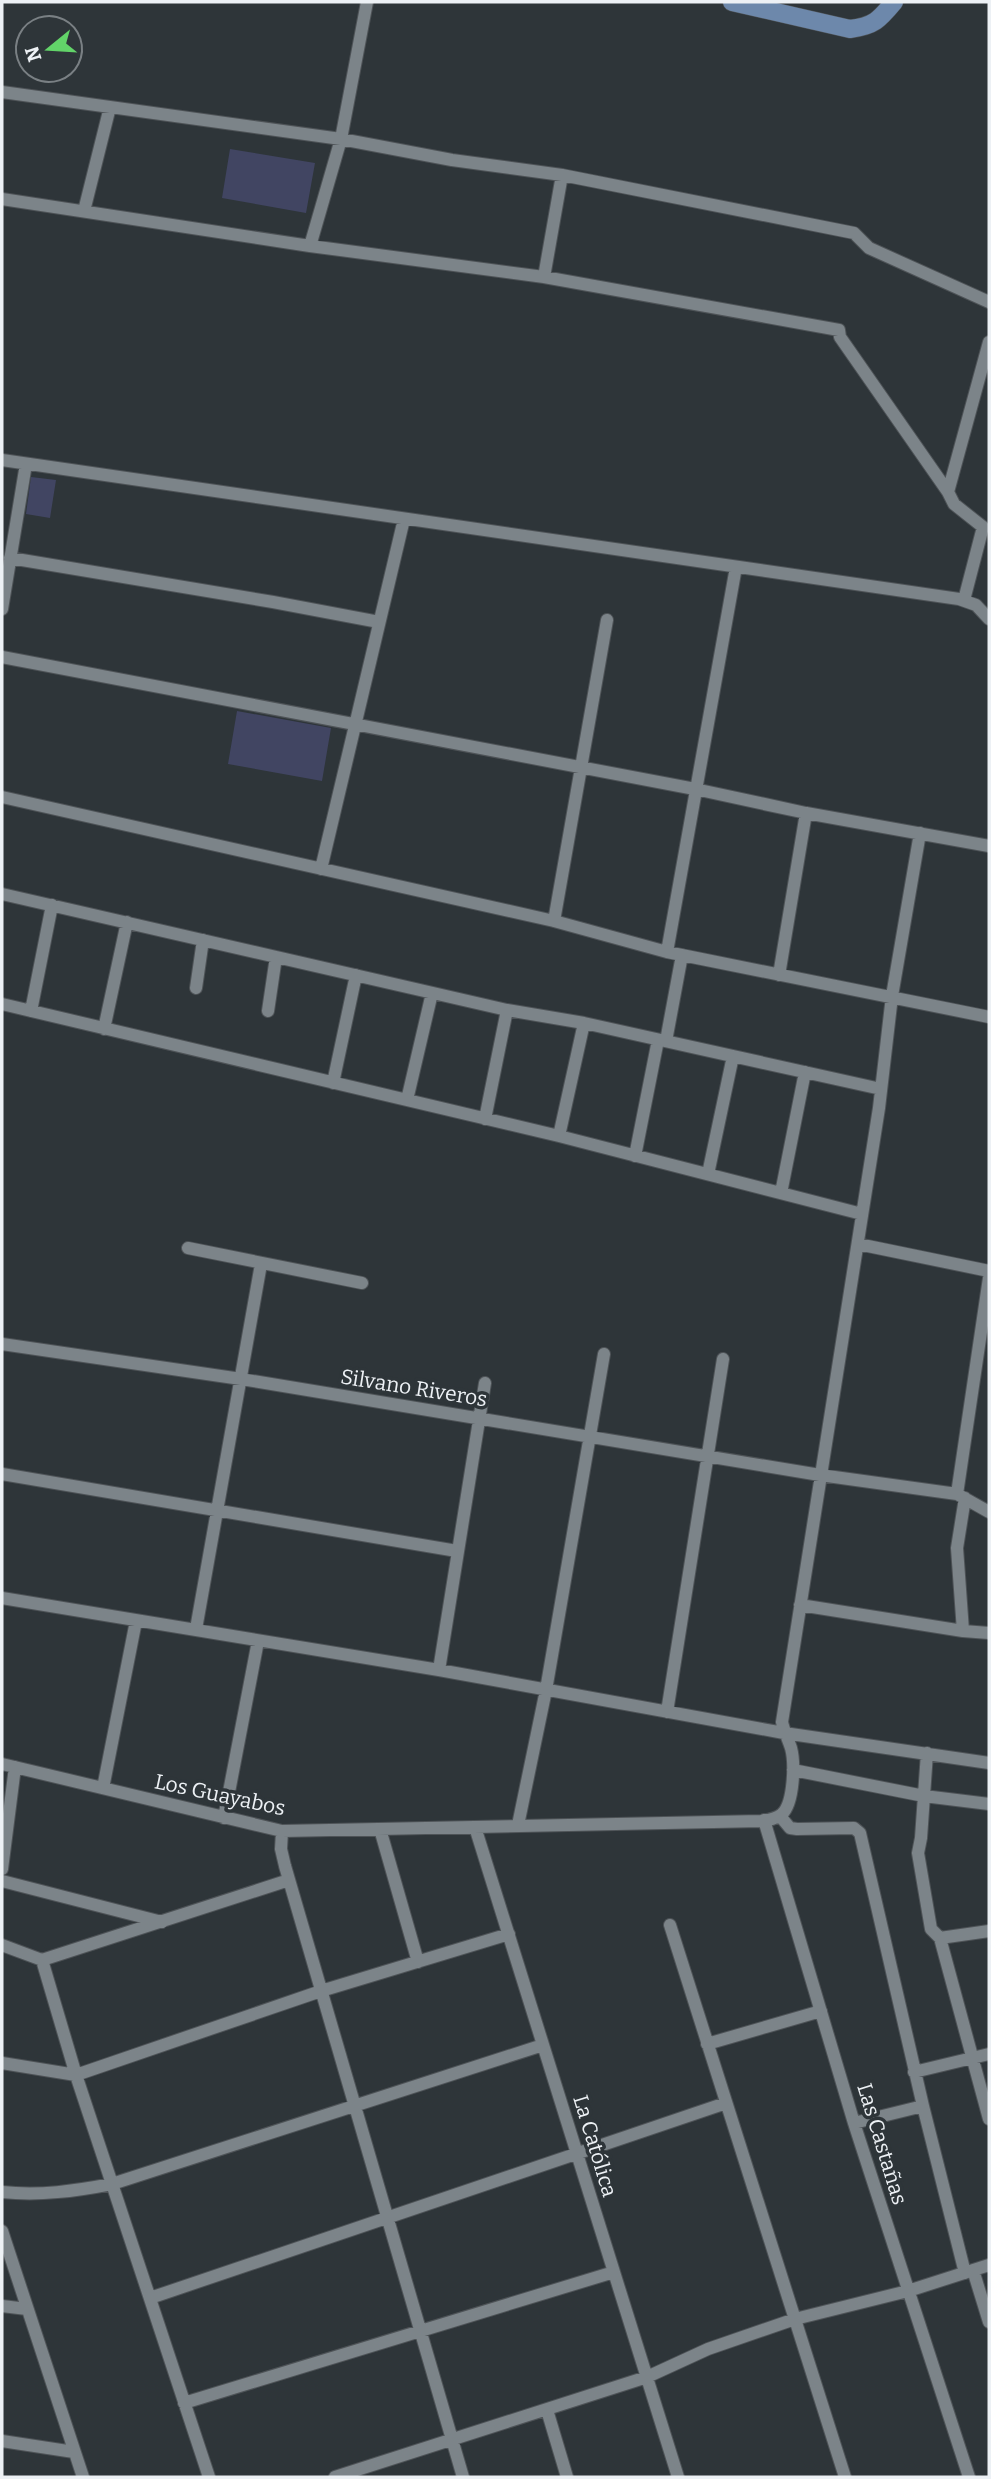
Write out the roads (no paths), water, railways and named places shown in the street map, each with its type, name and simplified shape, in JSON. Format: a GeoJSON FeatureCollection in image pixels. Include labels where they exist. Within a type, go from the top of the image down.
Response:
{"type":"FeatureCollection","features":[{"type":"Feature","properties":{"kind":"main road"},"geometry":{"type":"LineString","coordinates":[[732,2],[850,29],[866,27],[878,21],[894,2]]}},
{"type":"Feature","properties":{"kind":"street"},"geometry":{"type":"LineString","coordinates":[[310,246],[341,139],[367,2]]}},
{"type":"Feature","properties":{"kind":"street"},"geometry":{"type":"LineString","coordinates":[[2,92],[341,139],[452,160],[562,175],[854,233],[869,248],[989,302]]}},
{"type":"Feature","properties":{"kind":"street"},"geometry":{"type":"LineString","coordinates":[[84,211],[110,107]]}},
{"type":"Feature","properties":{"kind":"street"},"geometry":{"type":"LineString","coordinates":[[544,277],[562,175]]}},
{"type":"Feature","properties":{"kind":"street"},"geometry":{"type":"LineString","coordinates":[[2,199],[310,246],[544,277],[839,330],[840,337],[954,504],[983,527],[964,600]]}},
{"type":"Feature","properties":{"kind":"street"},"geometry":{"type":"LineString","coordinates":[[948,492],[989,342]]}},
{"type":"Feature","properties":{"kind":"street"},"geometry":{"type":"LineString","coordinates":[[2,460],[964,600],[976,605],[989,620]]}},
{"type":"Feature","properties":{"kind":"street"},"geometry":{"type":"LineString","coordinates":[[2,609],[26,464]]}},
{"type":"Feature","properties":{"kind":"street"},"geometry":{"type":"LineString","coordinates":[[321,869],[404,519]]}},
{"type":"Feature","properties":{"kind":"street"},"geometry":{"type":"LineString","coordinates":[[10,558],[273,601],[379,622]]}},
{"type":"Feature","properties":{"kind":"street"},"geometry":{"type":"LineString","coordinates":[[667,952],[736,567]]}},
{"type":"Feature","properties":{"kind":"street"},"geometry":{"type":"LineString","coordinates":[[554,921],[607,620]]}},
{"type":"Feature","properties":{"kind":"street"},"geometry":{"type":"LineString","coordinates":[[2,657],[989,846]]}},
{"type":"Feature","properties":{"kind":"street"},"geometry":{"type":"LineString","coordinates":[[2,797],[554,921],[667,952],[989,1017]]}},
{"type":"Feature","properties":{"kind":"street"},"geometry":{"type":"LineString","coordinates":[[779,975],[806,813]]}},
{"type":"Feature","properties":{"kind":"street"},"geometry":{"type":"LineString","coordinates":[[920,833],[892,996],[858,1244],[782,1721],[790,1746],[793,1770],[785,1811],[779,1816],[790,1828],[854,1828],[860,1833],[914,2072],[969,2272],[989,2322]]}},
{"type":"Feature","properties":{"kind":"street"},"geometry":{"type":"LineString","coordinates":[[2,894],[508,1010],[584,1023],[881,1089]]}},
{"type":"Feature","properties":{"kind":"street"},"geometry":{"type":"LineString","coordinates":[[31,1011],[52,905]]}},
{"type":"Feature","properties":{"kind":"street"},"geometry":{"type":"LineString","coordinates":[[104,1028],[127,922]]}},
{"type":"Feature","properties":{"kind":"street"},"geometry":{"type":"LineString","coordinates":[[196,988],[204,940]]}},
{"type":"Feature","properties":{"kind":"street"},"geometry":{"type":"LineString","coordinates":[[635,1156],[682,955]]}},
{"type":"Feature","properties":{"kind":"street"},"geometry":{"type":"LineString","coordinates":[[268,1011],[276,957]]}},
{"type":"Feature","properties":{"kind":"street"},"geometry":{"type":"LineString","coordinates":[[333,1083],[356,975]]}},
{"type":"Feature","properties":{"kind":"street"},"geometry":{"type":"LineString","coordinates":[[407,1100],[432,993]]}},
{"type":"Feature","properties":{"kind":"street"},"geometry":{"type":"LineString","coordinates":[[2,1004],[559,1136],[862,1214]]}},
{"type":"Feature","properties":{"kind":"street"},"geometry":{"type":"LineString","coordinates":[[485,1119],[508,1010]]}},
{"type":"Feature","properties":{"kind":"street"},"geometry":{"type":"LineString","coordinates":[[559,1136],[584,1023]]}},
{"type":"Feature","properties":{"kind":"street"},"geometry":{"type":"LineString","coordinates":[[708,1174],[733,1056]]}},
{"type":"Feature","properties":{"kind":"street"},"geometry":{"type":"LineString","coordinates":[[782,1193],[805,1072]]}},
{"type":"Feature","properties":{"kind":"street"},"geometry":{"type":"LineString","coordinates":[[858,1244],[989,1271]]}},
{"type":"Feature","properties":{"kind":"street"},"geometry":{"type":"LineString","coordinates":[[188,1248],[362,1283]]}},
{"type":"Feature","properties":{"kind":"street"},"geometry":{"type":"LineString","coordinates":[[195,1629],[219,1510],[261,1264]]}},
{"type":"Feature","properties":{"kind":"street"},"geometry":{"type":"LineString","coordinates":[[962,1631],[957,1548],[961,1496],[989,1278]]}},
{"type":"Feature","properties":{"kind":"street","name":"Silvano Riveros"},"geometry":{"type":"LineString","coordinates":[[2,1345],[241,1379],[961,1496]]}},
{"type":"Feature","properties":{"kind":"street"},"geometry":{"type":"LineString","coordinates":[[518,1825],[546,1690],[604,1354]]}},
{"type":"Feature","properties":{"kind":"street"},"geometry":{"type":"LineString","coordinates":[[667,1712],[723,1359]]}},
{"type":"Feature","properties":{"kind":"street"},"geometry":{"type":"LineString","coordinates":[[439,1670],[485,1382]]}},
{"type":"Feature","properties":{"kind":"street"},"geometry":{"type":"LineString","coordinates":[[2,1474],[457,1551]]}},
{"type":"Feature","properties":{"kind":"street"},"geometry":{"type":"LineString","coordinates":[[961,1496],[989,1512]]}},
{"type":"Feature","properties":{"kind":"street"},"geometry":{"type":"LineString","coordinates":[[2,1598],[439,1670],[784,1733],[989,1763]]}},
{"type":"Feature","properties":{"kind":"street"},"geometry":{"type":"LineString","coordinates":[[800,1605],[989,1633]]}},
{"type":"Feature","properties":{"kind":"street"},"geometry":{"type":"LineString","coordinates":[[103,1788],[136,1621]]}},
{"type":"Feature","properties":{"kind":"street"},"geometry":{"type":"LineString","coordinates":[[224,1818],[258,1641]]}},
{"type":"Feature","properties":{"kind":"street"},"geometry":{"type":"LineString","coordinates":[[927,1753],[918,1853],[932,1929],[940,1938],[989,2119]]}},
{"type":"Feature","properties":{"kind":"street","name":"Los Guayabos"},"geometry":{"type":"LineString","coordinates":[[2,1763],[282,1830],[764,1820],[779,1816]]}},
{"type":"Feature","properties":{"kind":"street"},"geometry":{"type":"LineString","coordinates":[[2,1869],[15,1767]]}},
{"type":"Feature","properties":{"kind":"street"},"geometry":{"type":"LineString","coordinates":[[793,1770],[924,1796],[989,1804]]}},
{"type":"Feature","properties":{"kind":"street","name":"Las Castañas"},"geometry":{"type":"LineString","coordinates":[[764,1820],[854,2123],[968,2477]]}},
{"type":"Feature","properties":{"kind":"street","name":"La Católica"},"geometry":{"type":"LineString","coordinates":[[475,1826],[678,2477]]}},
{"type":"Feature","properties":{"kind":"street"},"geometry":{"type":"LineString","coordinates":[[380,1829],[418,1962]]}},
{"type":"Feature","properties":{"kind":"street"},"geometry":{"type":"LineString","coordinates":[[282,1830],[281,1849],[289,1880],[463,2477]]}},
{"type":"Feature","properties":{"kind":"street"},"geometry":{"type":"LineString","coordinates":[[2,1945],[42,1960],[289,1880]]}},
{"type":"Feature","properties":{"kind":"street"},"geometry":{"type":"LineString","coordinates":[[2,1881],[162,1922]]}},
{"type":"Feature","properties":{"kind":"street"},"geometry":{"type":"LineString","coordinates":[[670,1925],[845,2477]]}},
{"type":"Feature","properties":{"kind":"street"},"geometry":{"type":"LineString","coordinates":[[940,1938],[989,1931]]}},
{"type":"Feature","properties":{"kind":"street"},"geometry":{"type":"LineString","coordinates":[[2,2063],[76,2075],[321,1991],[509,1934]]}},
{"type":"Feature","properties":{"kind":"street"},"geometry":{"type":"LineString","coordinates":[[42,1960],[76,2075],[207,2477]]}},
{"type":"Feature","properties":{"kind":"street"},"geometry":{"type":"LineString","coordinates":[[707,2044],[821,2011]]}},
{"type":"Feature","properties":{"kind":"street"},"geometry":{"type":"LineString","coordinates":[[2,2192],[24,2195],[67,2193],[112,2184],[543,2045]]}},
{"type":"Feature","properties":{"kind":"street"},"geometry":{"type":"LineString","coordinates":[[914,2072],[989,2054]]}},
{"type":"Feature","properties":{"kind":"street"},"geometry":{"type":"LineString","coordinates":[[150,2298],[726,2103]]}},
{"type":"Feature","properties":{"kind":"street"},"geometry":{"type":"LineString","coordinates":[[854,2123],[923,2106]]}},
{"type":"Feature","properties":{"kind":"street"},"geometry":{"type":"LineString","coordinates":[[2,2231],[83,2477]]}},
{"type":"Feature","properties":{"kind":"street"},"geometry":{"type":"LineString","coordinates":[[335,2477],[647,2377],[708,2348],[795,2319],[908,2291],[989,2265]]}},
{"type":"Feature","properties":{"kind":"street"},"geometry":{"type":"LineString","coordinates":[[184,2403],[614,2272]]}},
{"type":"Feature","properties":{"kind":"street"},"geometry":{"type":"LineString","coordinates":[[2,2306],[27,2309]]}},
{"type":"Feature","properties":{"kind":"street"},"geometry":{"type":"LineString","coordinates":[[547,2410],[568,2477]]}},
{"type":"Feature","properties":{"kind":"street"},"geometry":{"type":"LineString","coordinates":[[2,2441],[74,2452]]}}]}
